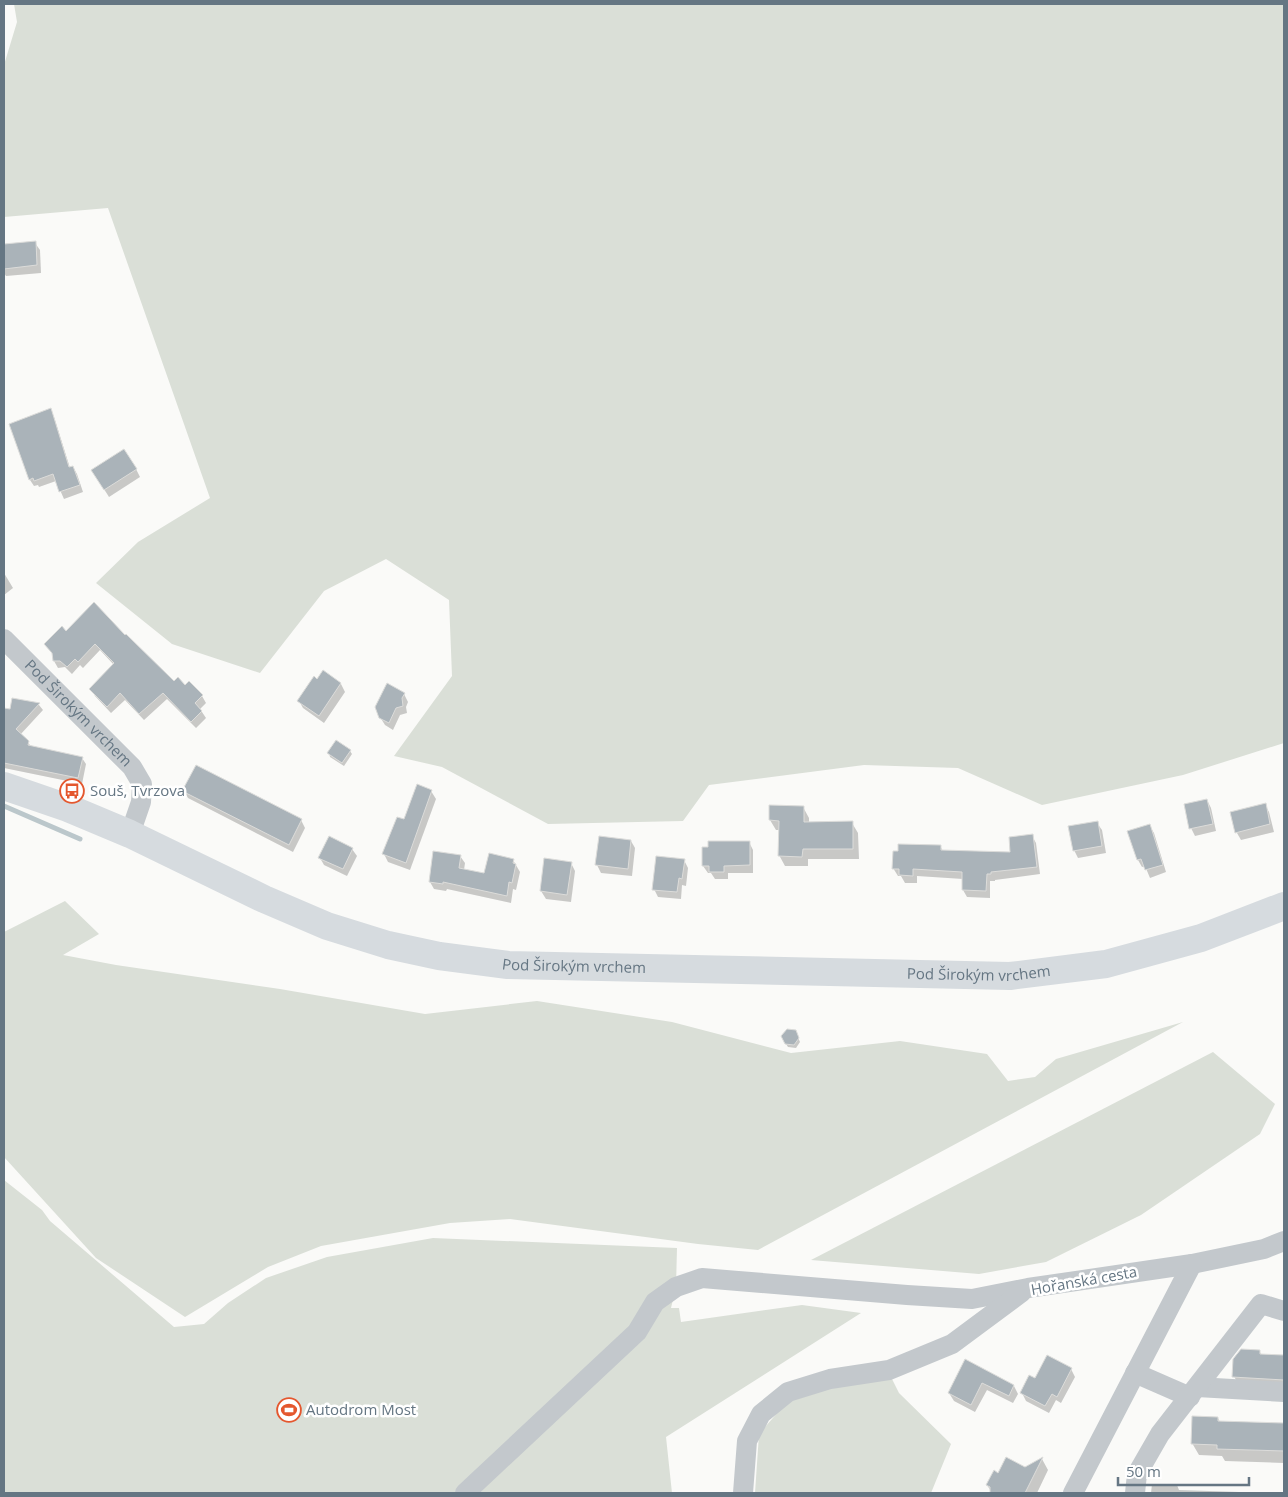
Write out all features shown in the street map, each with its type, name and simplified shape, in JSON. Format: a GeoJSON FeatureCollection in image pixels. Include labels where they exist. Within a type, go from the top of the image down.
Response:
{"type":"FeatureCollection","features":[{"type":"Feature","properties":{"kind":"street","name":"Pod Širokým vrchem"},"geometry":{"type":"LineString","coordinates":[[4,639],[132,767],[142,784],[141,802],[130,834],[264,900],[327,926],[388,945],[439,956],[508,965],[1010,976],[1106,964],[1201,938],[1284,906]]}},
{"type":"Feature","properties":{"kind":"street"},"geometry":{"type":"LineString","coordinates":[[4,786],[68,808],[130,834]]}},
{"type":"Feature","properties":{"kind":"street","name":"Hořanská cesta"},"geometry":{"type":"LineString","coordinates":[[743,1493],[747,1441],[761,1414],[788,1392],[830,1379],[889,1370],[952,1344],[1028,1288],[1192,1264],[1264,1249],[1284,1241]]}},
{"type":"Feature","properties":{"kind":"street"},"geometry":{"type":"LineString","coordinates":[[1073,1493],[1192,1264]]}},
{"type":"Feature","properties":{"kind":"street"},"geometry":{"type":"LineString","coordinates":[[465,1493],[637,1332],[655,1302],[676,1287],[702,1278],[906,1296],[972,1299],[1028,1288]]}},
{"type":"Feature","properties":{"kind":"street"},"geometry":{"type":"LineString","coordinates":[[1135,1493],[1137,1474],[1160,1434],[1261,1304],[1284,1311]]}},
{"type":"Feature","properties":{"kind":"street"},"geometry":{"type":"LineString","coordinates":[[1135,1373],[1193,1392],[1284,1392]]}},
{"type":"Feature","properties":{"kind":"shaded area"},"geometry":{"type":"Polygon","coordinates":[[[14,4],[1284,4],[1284,743],[1183,775],[1042,805],[958,768],[864,765],[709,785],[683,821],[548,824],[442,767],[394,756],[452,676],[449,600],[386,559],[324,591],[260,673],[172,644],[96,583],[138,542],[210,498],[108,208],[4,217],[4,65],[17,22],[14,4]]]}},
{"type":"Feature","properties":{"kind":"shaded area"},"geometry":{"type":"Polygon","coordinates":[[[65,901],[99,934],[63,955],[425,1014],[537,1001],[672,1022],[791,1053],[900,1041],[987,1054],[1008,1081],[1035,1077],[1056,1059],[1183,1022],[758,1250],[510,1219],[450,1223],[321,1246],[268,1267],[185,1317],[96,1258],[4,1157],[4,932],[65,901]]]}},
{"type":"Feature","properties":{"kind":"shaded area"},"geometry":{"type":"Polygon","coordinates":[[[1213,1052],[1275,1104],[1260,1134],[1141,1215],[1046,1262],[979,1274],[811,1260],[1213,1052]]]}},
{"type":"Feature","properties":{"kind":"shaded area","name":"Autodrom Most"},"geometry":{"type":"Polygon","coordinates":[[[4,1180],[42,1210],[50,1221],[174,1327],[204,1324],[228,1303],[266,1278],[327,1257],[433,1238],[677,1248],[676,1287],[671,1308],[679,1308],[681,1322],[802,1305],[861,1313],[666,1437],[672,1493],[4,1493],[4,1180]]]}},
{"type":"Feature","properties":{"kind":"shaded area"},"geometry":{"type":"Polygon","coordinates":[[[891,1377],[899,1393],[951,1444],[931,1493],[755,1493],[759,1434],[792,1396],[891,1377]]]}},
{"type":"Feature","properties":{"kind":"building"},"geometry":{"type":"Polygon","coordinates":[[[36,241],[37,265],[4,269],[4,244],[36,241]]]}},
{"type":"Feature","properties":{"kind":"building"},"geometry":{"type":"Polygon","coordinates":[[[51,408],[69,467],[73,466],[80,485],[59,492],[53,474],[34,481],[33,478],[29,480],[9,424],[51,408]]]}},
{"type":"Feature","properties":{"kind":"building"},"geometry":{"type":"Polygon","coordinates":[[[124,449],[137,469],[104,490],[91,470],[124,449]]]}},
{"type":"Feature","properties":{"kind":"building"},"geometry":{"type":"Polygon","coordinates":[[[94,602],[125,635],[174,681],[178,677],[185,685],[189,681],[203,695],[195,703],[202,711],[191,722],[163,693],[139,714],[120,693],[107,707],[89,689],[114,663],[95,644],[78,662],[75,659],[67,667],[60,661],[53,661],[52,653],[44,644],[62,626],[66,631],[94,602]]]}},
{"type":"Feature","properties":{"kind":"building"},"geometry":{"type":"Polygon","coordinates":[[[323,670],[341,683],[319,716],[297,701],[314,676],[317,679],[323,670]]]}},
{"type":"Feature","properties":{"kind":"building"},"geometry":{"type":"Polygon","coordinates":[[[387,683],[405,693],[402,698],[403,706],[396,708],[389,723],[379,718],[375,707],[387,683]]]}},
{"type":"Feature","properties":{"kind":"building"},"geometry":{"type":"Polygon","coordinates":[[[12,698],[40,703],[16,729],[29,741],[28,745],[83,757],[78,778],[4,763],[4,708],[10,709],[12,698]]]}},
{"type":"Feature","properties":{"kind":"building"},"geometry":{"type":"Polygon","coordinates":[[[336,740],[351,750],[342,763],[327,753],[336,740]]]}},
{"type":"Feature","properties":{"kind":"building"},"geometry":{"type":"Polygon","coordinates":[[[196,765],[302,819],[289,845],[182,791],[196,765]]]}},
{"type":"Feature","properties":{"kind":"building"},"geometry":{"type":"Polygon","coordinates":[[[417,784],[432,790],[406,863],[382,854],[397,817],[404,819],[417,784]]]}},
{"type":"Feature","properties":{"kind":"building"},"geometry":{"type":"Polygon","coordinates":[[[1207,799],[1213,824],[1189,829],[1184,804],[1207,799]]]}},
{"type":"Feature","properties":{"kind":"building"},"geometry":{"type":"Polygon","coordinates":[[[1266,803],[1270,824],[1235,833],[1230,812],[1266,803]]]}},
{"type":"Feature","properties":{"kind":"building"},"geometry":{"type":"Polygon","coordinates":[[[769,805],[804,806],[804,822],[853,821],[853,849],[803,849],[802,857],[778,856],[779,821],[769,820],[769,805]]]}},
{"type":"Feature","properties":{"kind":"building"},"geometry":{"type":"Polygon","coordinates":[[[1098,821],[1102,846],[1073,851],[1068,826],[1098,821]]]}},
{"type":"Feature","properties":{"kind":"building"},"geometry":{"type":"Polygon","coordinates":[[[1150,824],[1163,865],[1145,870],[1141,859],[1137,860],[1127,831],[1150,824]]]}},
{"type":"Feature","properties":{"kind":"building"},"geometry":{"type":"Polygon","coordinates":[[[1033,834],[1037,867],[991,872],[991,874],[987,874],[986,891],[962,890],[962,872],[913,869],[913,876],[899,875],[899,869],[892,869],[893,851],[898,851],[898,844],[941,845],[941,850],[1010,852],[1009,837],[1033,834]]]}},
{"type":"Feature","properties":{"kind":"building"},"geometry":{"type":"Polygon","coordinates":[[[329,836],[353,848],[343,869],[318,858],[329,836]]]}},
{"type":"Feature","properties":{"kind":"building"},"geometry":{"type":"Polygon","coordinates":[[[599,836],[631,840],[628,869],[595,865],[599,836]]]}},
{"type":"Feature","properties":{"kind":"building"},"geometry":{"type":"Polygon","coordinates":[[[708,841],[750,841],[750,865],[724,866],[724,872],[709,872],[709,866],[702,866],[702,847],[708,847],[708,841]]]}},
{"type":"Feature","properties":{"kind":"building"},"geometry":{"type":"Polygon","coordinates":[[[433,851],[461,855],[459,868],[484,873],[489,853],[514,859],[513,863],[516,864],[512,883],[509,882],[507,896],[443,882],[443,884],[429,882],[433,851]]]}},
{"type":"Feature","properties":{"kind":"building"},"geometry":{"type":"Polygon","coordinates":[[[656,856],[685,859],[682,879],[679,878],[677,892],[652,890],[656,856]]]}},
{"type":"Feature","properties":{"kind":"building"},"geometry":{"type":"Polygon","coordinates":[[[544,858],[572,862],[567,895],[540,891],[544,858]]]}},
{"type":"Feature","properties":{"kind":"building"},"geometry":{"type":"Polygon","coordinates":[[[787,1029],[796,1030],[799,1038],[794,1045],[785,1044],[781,1036],[787,1029]]]}},
{"type":"Feature","properties":{"kind":"building"},"geometry":{"type":"Polygon","coordinates":[[[1241,1349],[1260,1350],[1260,1354],[1284,1355],[1284,1380],[1232,1377],[1233,1359],[1241,1349]]]}},
{"type":"Feature","properties":{"kind":"building"},"geometry":{"type":"Polygon","coordinates":[[[1047,1355],[1072,1368],[1057,1397],[1052,1394],[1045,1406],[1020,1393],[1029,1375],[1035,1378],[1047,1355]]]}},
{"type":"Feature","properties":{"kind":"building"},"geometry":{"type":"Polygon","coordinates":[[[965,1359],[1014,1385],[1009,1396],[982,1383],[971,1405],[948,1393],[965,1359]]]}},
{"type":"Feature","properties":{"kind":"building"},"geometry":{"type":"Polygon","coordinates":[[[1192,1416],[1218,1417],[1218,1421],[1284,1423],[1284,1451],[1217,1449],[1217,1445],[1191,1444],[1192,1416]]]}},
{"type":"Feature","properties":{"kind":"building"},"geometry":{"type":"Polygon","coordinates":[[[1006,1457],[1025,1467],[1043,1457],[1025,1493],[990,1493],[990,1487],[986,1485],[994,1470],[998,1473],[1006,1457]]]}},
{"type":"Feature","properties":{"kind":"waterway"},"geometry":{"type":"LineString","coordinates":[[4,806],[80,839]]}},
{"type":"Feature","properties":{"kind":"place","name":"Souš, Tvrzova"},"geometry":{"type":"Point","coordinates":[72,791]}},
{"type":"Feature","properties":{"kind":"place","name":"Autodrom Most"},"geometry":{"type":"Point","coordinates":[289,1410]}}]}
